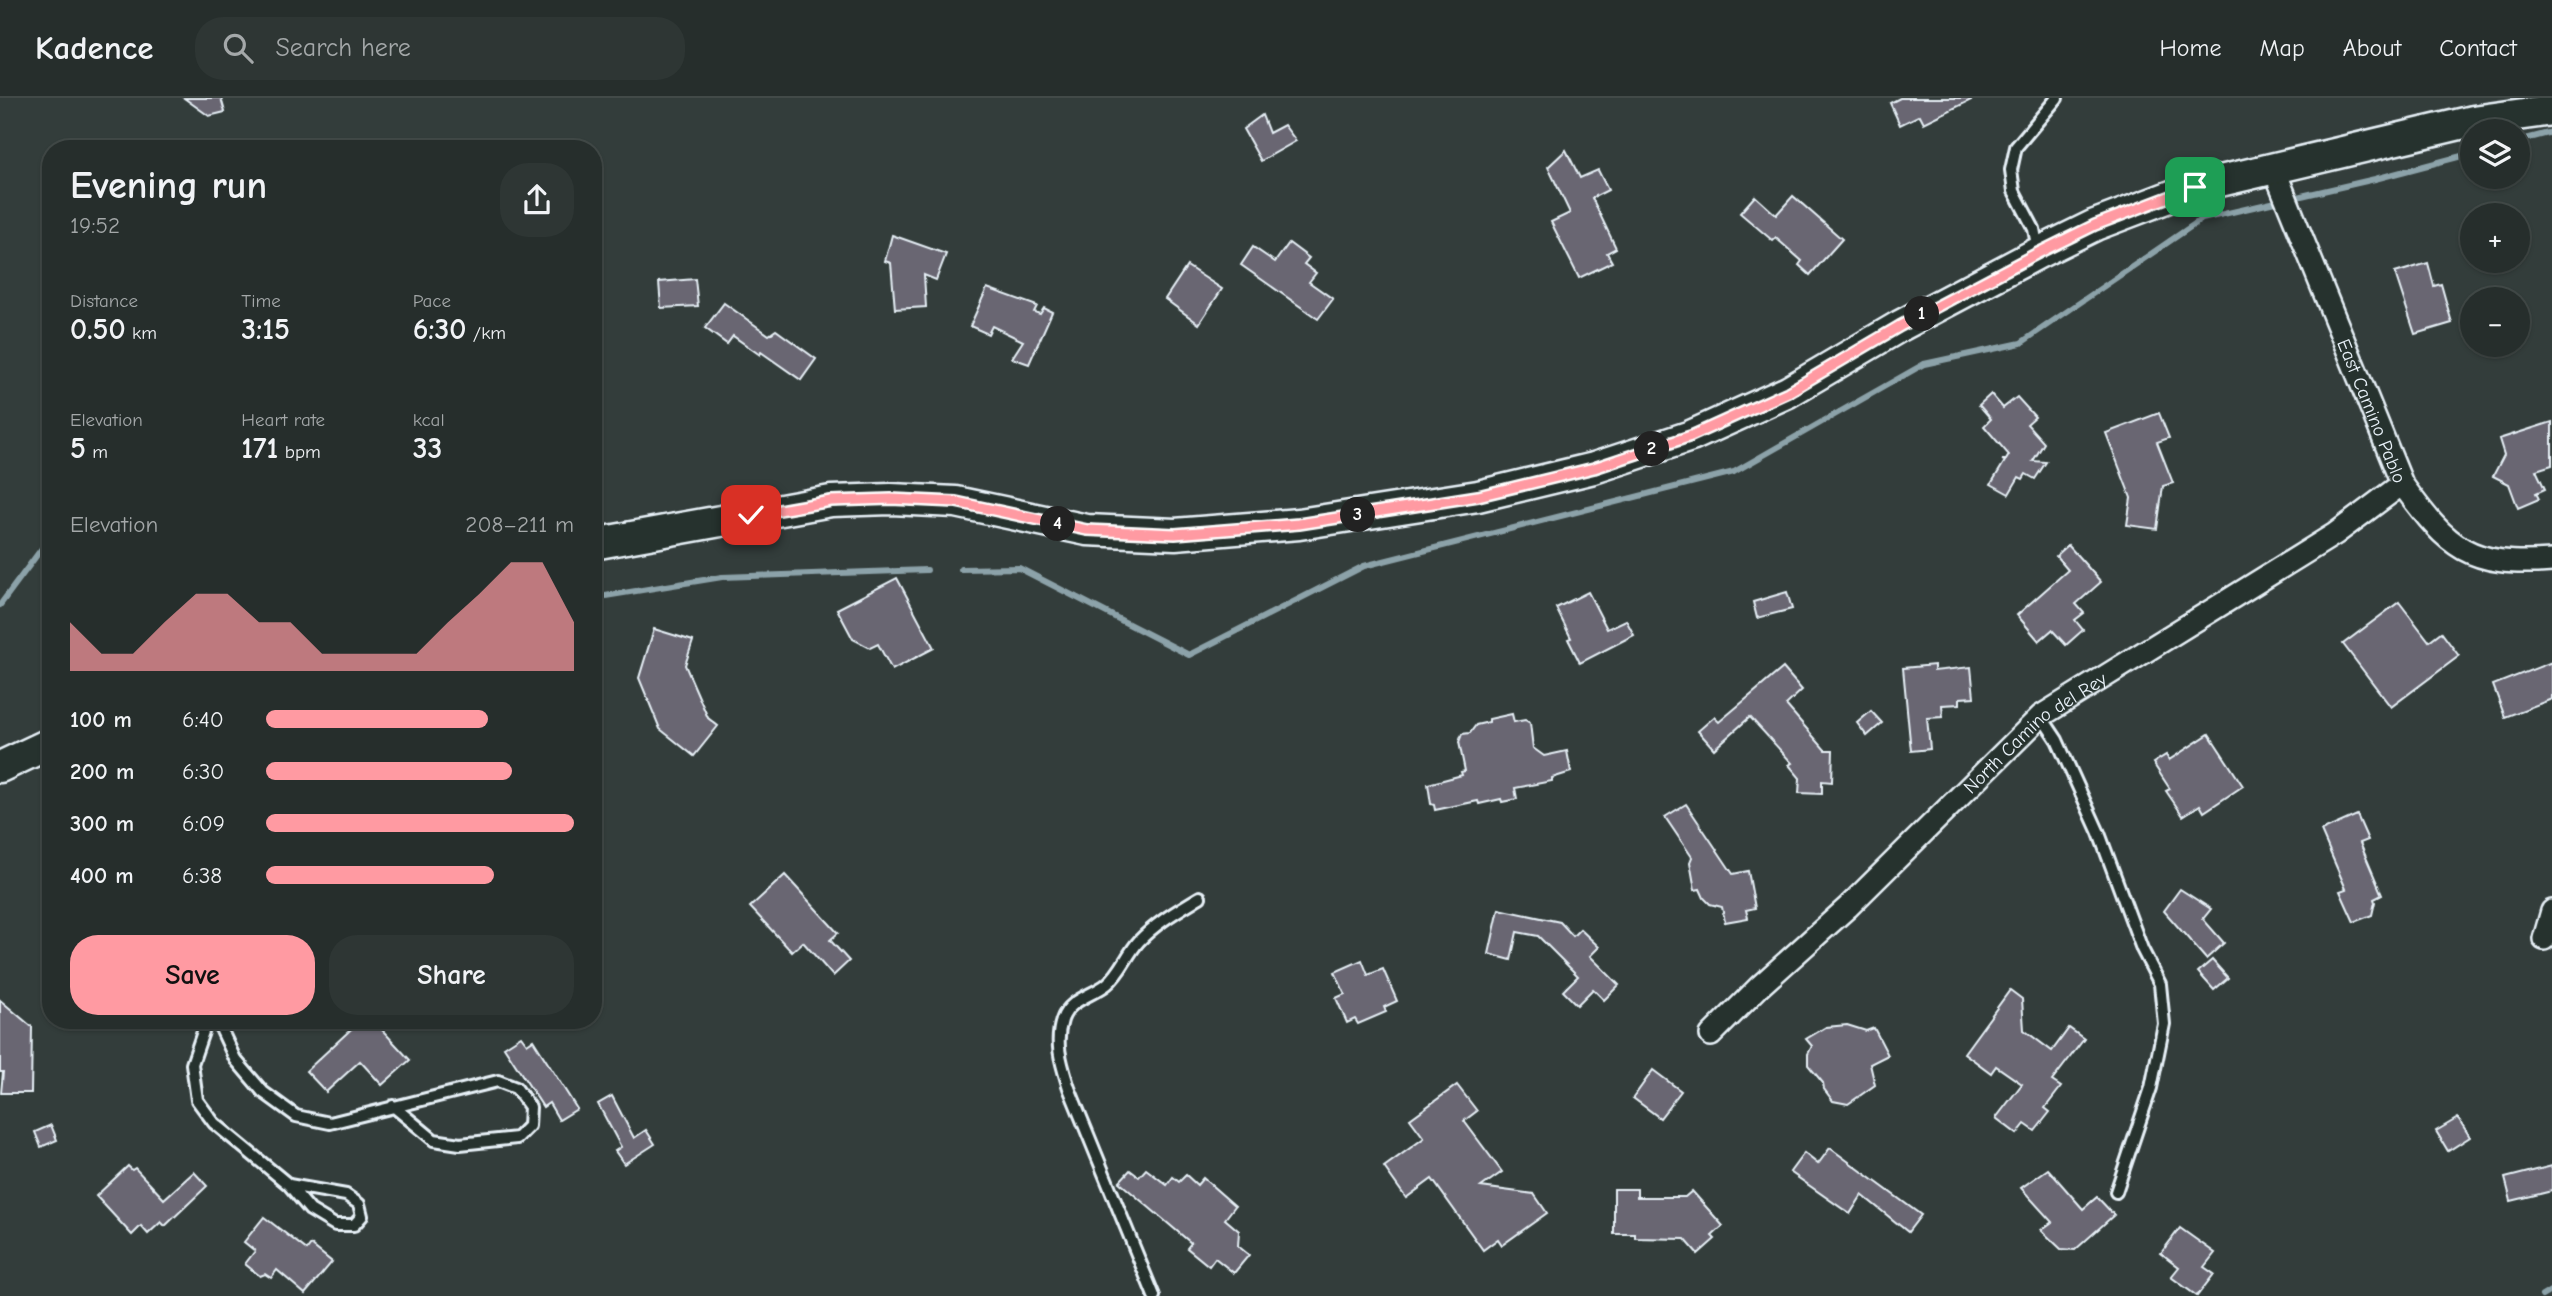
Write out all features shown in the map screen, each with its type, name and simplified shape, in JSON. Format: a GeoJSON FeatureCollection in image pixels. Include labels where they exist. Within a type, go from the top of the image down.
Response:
{"type":"FeatureCollection","features":[{"type":"Feature","properties":{"kind":"street"},"geometry":{"type":"LineString","coordinates":[[602,542],[831,501],[891,499],[956,502],[1087,530],[1175,534],[1299,524],[1478,496],[1594,468],[1691,436],[1788,392],[1900,326],[2038,253],[2095,225],[2195,187],[2473,121],[2552,110]]}},
{"type":"Feature","properties":{"kind":"street","name":"East Camino Pablo"},"geometry":{"type":"LineString","coordinates":[[2274,169],[2402,484],[2430,522],[2450,542],[2483,558],[2522,563],[2552,561]]}},
{"type":"Feature","properties":{"kind":"street","name":"North Camino del Rey"},"geometry":{"type":"LineString","coordinates":[[1711,1035],[1759,986],[1848,907],[2041,716],[2335,534],[2402,484]]}},
{"type":"Feature","properties":{"kind":"street"},"geometry":{"type":"LineString","coordinates":[[0,766],[42,747]]}},
{"type":"Feature","properties":{"kind":"street"},"geometry":{"type":"LineString","coordinates":[[2544,939],[2552,911]]}},
{"type":"Feature","properties":{"kind":"lane"},"geometry":{"type":"LineString","coordinates":[[2038,253],[2034,229],[2014,191],[2011,170],[2016,147],[2057,98]]}},
{"type":"Feature","properties":{"kind":"lane"},"geometry":{"type":"LineString","coordinates":[[2041,716],[2057,740],[2099,833],[2142,949],[2160,984],[2164,1024],[2151,1087],[2116,1192]]}},
{"type":"Feature","properties":{"kind":"lane"},"geometry":{"type":"LineString","coordinates":[[1154,1296],[1069,1088],[1059,1056],[1058,1036],[1063,1017],[1073,1004],[1108,984],[1138,942],[1158,923],[1200,897]]}},
{"type":"Feature","properties":{"kind":"lane"},"geometry":{"type":"LineString","coordinates":[[204,1029],[192,1065],[197,1100],[214,1123],[289,1185],[310,1210],[335,1225],[355,1225],[362,1216],[359,1204],[346,1195],[289,1185]]}},
{"type":"Feature","properties":{"kind":"lane"},"geometry":{"type":"LineString","coordinates":[[220,1029],[235,1059],[263,1092],[296,1116],[330,1123],[393,1106],[498,1082],[516,1088],[530,1107],[529,1126],[517,1138],[460,1144],[434,1140],[393,1106]]}},
{"type":"Feature","properties":{"kind":"building"},"geometry":{"type":"Polygon","coordinates":[[[184,98],[221,98],[225,112],[209,116],[184,98]]]}},
{"type":"Feature","properties":{"kind":"building"},"geometry":{"type":"Polygon","coordinates":[[[1900,98],[1975,98],[1924,123],[1920,115],[1900,125],[1890,103],[1900,98]]]}},
{"type":"Feature","properties":{"kind":"building"},"geometry":{"type":"Polygon","coordinates":[[[1262,115],[1269,133],[1284,125],[1296,141],[1261,161],[1243,129],[1262,115]]]}},
{"type":"Feature","properties":{"kind":"building"},"geometry":{"type":"Polygon","coordinates":[[[1566,150],[1580,178],[1598,170],[1608,190],[1592,198],[1616,248],[1607,253],[1612,262],[1579,278],[1551,222],[1570,213],[1548,167],[1566,150]]]}},
{"type":"Feature","properties":{"kind":"building"},"geometry":{"type":"Polygon","coordinates":[[[1755,196],[1776,215],[1793,196],[1842,239],[1810,275],[1799,265],[1802,261],[1776,238],[1773,241],[1740,213],[1755,196]]]}},
{"type":"Feature","properties":{"kind":"building"},"geometry":{"type":"Polygon","coordinates":[[[892,235],[946,254],[936,280],[924,275],[926,307],[895,309],[891,263],[885,261],[892,235]]]}},
{"type":"Feature","properties":{"kind":"building"},"geometry":{"type":"Polygon","coordinates":[[[1289,243],[1309,258],[1304,264],[1316,273],[1309,282],[1333,299],[1318,319],[1241,265],[1253,247],[1275,262],[1289,243]]]}},
{"type":"Feature","properties":{"kind":"building"},"geometry":{"type":"Polygon","coordinates":[[[2428,263],[2434,286],[2441,284],[2452,323],[2415,334],[2395,273],[2428,263]]]}},
{"type":"Feature","properties":{"kind":"building"},"geometry":{"type":"Polygon","coordinates":[[[1187,266],[1222,289],[1199,324],[1165,299],[1187,266]]]}},
{"type":"Feature","properties":{"kind":"building"},"geometry":{"type":"Polygon","coordinates":[[[695,279],[698,306],[661,308],[659,282],[695,279]]]}},
{"type":"Feature","properties":{"kind":"building"},"geometry":{"type":"Polygon","coordinates":[[[987,288],[1037,306],[1034,312],[1040,314],[1044,308],[1052,312],[1029,364],[1012,358],[1023,341],[992,326],[988,334],[970,326],[987,288]]]}},
{"type":"Feature","properties":{"kind":"building"},"geometry":{"type":"Polygon","coordinates":[[[724,303],[769,335],[776,330],[816,359],[801,380],[733,336],[727,344],[705,328],[724,303]]]}},
{"type":"Feature","properties":{"kind":"building"},"geometry":{"type":"Polygon","coordinates":[[[1991,394],[2003,408],[2017,397],[2035,417],[2027,424],[2044,443],[2033,461],[2046,462],[2035,479],[2026,474],[2023,479],[2019,477],[2009,494],[1991,484],[2005,461],[2002,460],[2006,460],[2009,455],[1984,426],[1991,419],[1979,405],[1991,394]]]}},
{"type":"Feature","properties":{"kind":"building"},"geometry":{"type":"Polygon","coordinates":[[[2159,413],[2169,438],[2157,442],[2173,483],[2163,486],[2157,529],[2127,525],[2131,498],[2106,433],[2159,413]]]}},
{"type":"Feature","properties":{"kind":"building"},"geometry":{"type":"Polygon","coordinates":[[[2552,422],[2552,465],[2536,470],[2545,489],[2536,493],[2539,499],[2518,508],[2509,484],[2493,476],[2504,455],[2499,439],[2552,422]]]}},
{"type":"Feature","properties":{"kind":"building"},"geometry":{"type":"Polygon","coordinates":[[[2068,545],[2101,582],[2076,604],[2084,613],[2075,620],[2083,630],[2066,645],[2052,630],[2039,641],[2017,615],[2068,570],[2056,556],[2068,545]]]}},
{"type":"Feature","properties":{"kind":"building"},"geometry":{"type":"Polygon","coordinates":[[[897,578],[934,648],[892,670],[878,644],[870,648],[853,639],[837,609],[897,578]]]}},
{"type":"Feature","properties":{"kind":"building"},"geometry":{"type":"Polygon","coordinates":[[[1588,592],[1607,629],[1626,620],[1634,635],[1580,663],[1556,608],[1588,592]]]}},
{"type":"Feature","properties":{"kind":"building"},"geometry":{"type":"Polygon","coordinates":[[[1787,592],[1792,609],[1757,618],[1753,602],[1787,592]]]}},
{"type":"Feature","properties":{"kind":"building"},"geometry":{"type":"Polygon","coordinates":[[[2399,602],[2429,641],[2441,632],[2459,656],[2391,707],[2343,644],[2399,602]]]}},
{"type":"Feature","properties":{"kind":"building"},"geometry":{"type":"Polygon","coordinates":[[[654,629],[693,641],[685,665],[708,718],[718,726],[694,756],[660,729],[639,678],[654,629]]]}},
{"type":"Feature","properties":{"kind":"building"},"geometry":{"type":"Polygon","coordinates":[[[2552,662],[2552,699],[2505,717],[2493,685],[2552,662]]]}},
{"type":"Feature","properties":{"kind":"building"},"geometry":{"type":"Polygon","coordinates":[[[1934,665],[1934,671],[1971,667],[1974,697],[1960,698],[1960,704],[1942,705],[1943,717],[1927,718],[1930,749],[1911,751],[1903,668],[1934,665]]]}},
{"type":"Feature","properties":{"kind":"building"},"geometry":{"type":"Polygon","coordinates":[[[1783,668],[1802,690],[1786,705],[1825,750],[1833,750],[1832,782],[1822,781],[1822,794],[1799,793],[1800,778],[1789,765],[1792,763],[1750,717],[1714,749],[1698,731],[1714,717],[1719,722],[1783,668]]]}},
{"type":"Feature","properties":{"kind":"building"},"geometry":{"type":"Polygon","coordinates":[[[1871,711],[1882,723],[1867,736],[1857,723],[1871,711]]]}},
{"type":"Feature","properties":{"kind":"building"},"geometry":{"type":"Polygon","coordinates":[[[1512,714],[1514,722],[1525,720],[1530,723],[1533,748],[1544,756],[1567,751],[1571,772],[1552,778],[1552,781],[1515,788],[1517,799],[1479,804],[1478,801],[1435,810],[1431,804],[1428,784],[1462,775],[1461,772],[1465,771],[1459,742],[1462,734],[1470,733],[1476,725],[1489,722],[1489,719],[1512,714]]]}},
{"type":"Feature","properties":{"kind":"building"},"geometry":{"type":"Polygon","coordinates":[[[2209,734],[2243,786],[2204,812],[2200,805],[2183,816],[2166,791],[2170,789],[2153,763],[2166,755],[2169,760],[2209,734]]]}},
{"type":"Feature","properties":{"kind":"building"},"geometry":{"type":"Polygon","coordinates":[[[1686,804],[1733,874],[1748,871],[1755,908],[1746,910],[1748,918],[1725,922],[1722,907],[1710,904],[1700,889],[1695,890],[1690,862],[1692,857],[1665,817],[1686,804]]]}},
{"type":"Feature","properties":{"kind":"building"},"geometry":{"type":"Polygon","coordinates":[[[2357,815],[2368,840],[2360,843],[2382,895],[2374,899],[2372,915],[2354,922],[2340,891],[2346,889],[2321,831],[2357,815]]]}},
{"type":"Feature","properties":{"kind":"building"},"geometry":{"type":"Polygon","coordinates":[[[785,875],[838,933],[830,940],[849,961],[833,976],[803,942],[792,952],[750,907],[785,875]]]}},
{"type":"Feature","properties":{"kind":"building"},"geometry":{"type":"Polygon","coordinates":[[[2180,889],[2211,909],[2203,919],[2224,943],[2206,959],[2164,911],[2180,889]]]}},
{"type":"Feature","properties":{"kind":"building"},"geometry":{"type":"Polygon","coordinates":[[[1499,909],[1560,922],[1573,936],[1580,929],[1599,947],[1590,956],[1619,985],[1604,1000],[1593,989],[1577,1005],[1563,991],[1578,976],[1538,936],[1517,932],[1511,960],[1489,954],[1499,909]]]}},
{"type":"Feature","properties":{"kind":"building"},"geometry":{"type":"Polygon","coordinates":[[[1362,960],[1368,975],[1383,969],[1397,1001],[1384,1007],[1386,1012],[1358,1024],[1355,1019],[1347,1023],[1336,998],[1345,994],[1335,972],[1362,960]]]}},
{"type":"Feature","properties":{"kind":"building"},"geometry":{"type":"Polygon","coordinates":[[[2212,960],[2228,978],[2214,990],[2198,972],[2212,960]]]}},
{"type":"Feature","properties":{"kind":"building"},"geometry":{"type":"Polygon","coordinates":[[[2010,990],[2022,999],[2024,1030],[2052,1051],[2069,1028],[2084,1039],[2052,1081],[2061,1087],[2045,1108],[2050,1112],[2035,1131],[2025,1124],[2017,1134],[1996,1118],[2022,1084],[1996,1066],[1991,1073],[1964,1053],[2010,990]]]}},
{"type":"Feature","properties":{"kind":"building"},"geometry":{"type":"Polygon","coordinates":[[[0,1000],[32,1027],[31,1093],[1,1093],[3,1072],[0,1072],[0,1000]]]}},
{"type":"Feature","properties":{"kind":"building"},"geometry":{"type":"Polygon","coordinates":[[[1847,1025],[1866,1031],[1874,1028],[1888,1055],[1870,1064],[1875,1085],[1848,1104],[1833,1101],[1808,1065],[1808,1054],[1812,1046],[1806,1039],[1826,1027],[1847,1025]]]}},
{"type":"Feature","properties":{"kind":"building"},"geometry":{"type":"Polygon","coordinates":[[[351,1029],[381,1029],[410,1060],[382,1085],[360,1061],[326,1092],[306,1071],[351,1029]]]}},
{"type":"Feature","properties":{"kind":"building"},"geometry":{"type":"Polygon","coordinates":[[[521,1036],[527,1044],[533,1040],[577,1109],[559,1120],[549,1103],[543,1107],[504,1047],[521,1036]]]}},
{"type":"Feature","properties":{"kind":"building"},"geometry":{"type":"Polygon","coordinates":[[[1653,1070],[1681,1091],[1660,1118],[1633,1098],[1653,1070]]]}},
{"type":"Feature","properties":{"kind":"building"},"geometry":{"type":"Polygon","coordinates":[[[1457,1085],[1477,1111],[1464,1121],[1502,1172],[1481,1187],[1534,1194],[1547,1213],[1502,1245],[1498,1239],[1483,1250],[1432,1179],[1406,1198],[1384,1167],[1424,1138],[1410,1119],[1457,1085]]]}},
{"type":"Feature","properties":{"kind":"building"},"geometry":{"type":"Polygon","coordinates":[[[612,1096],[634,1138],[646,1130],[655,1144],[624,1164],[615,1151],[621,1147],[598,1104],[612,1096]]]}},
{"type":"Feature","properties":{"kind":"building"},"geometry":{"type":"Polygon","coordinates":[[[2458,1118],[2470,1137],[2448,1151],[2436,1131],[2458,1118]]]}},
{"type":"Feature","properties":{"kind":"building"},"geometry":{"type":"Polygon","coordinates":[[[51,1125],[57,1140],[41,1147],[35,1132],[51,1125]]]}},
{"type":"Feature","properties":{"kind":"building"},"geometry":{"type":"Polygon","coordinates":[[[1830,1148],[1921,1215],[1908,1232],[1862,1195],[1850,1214],[1790,1172],[1804,1153],[1818,1164],[1830,1148]]]}},
{"type":"Feature","properties":{"kind":"building"},"geometry":{"type":"Polygon","coordinates":[[[128,1166],[132,1170],[135,1168],[164,1199],[194,1172],[207,1186],[165,1226],[161,1222],[148,1234],[141,1226],[132,1235],[96,1196],[128,1166]]]}},
{"type":"Feature","properties":{"kind":"building"},"geometry":{"type":"Polygon","coordinates":[[[2552,1166],[2552,1191],[2511,1201],[2505,1178],[2552,1166]]]}},
{"type":"Feature","properties":{"kind":"building"},"geometry":{"type":"Polygon","coordinates":[[[1146,1169],[1167,1185],[1173,1177],[1179,1182],[1186,1175],[1197,1185],[1203,1178],[1235,1206],[1225,1219],[1239,1231],[1238,1246],[1249,1255],[1234,1273],[1215,1258],[1209,1266],[1187,1248],[1191,1243],[1119,1182],[1130,1170],[1139,1177],[1146,1169]]]}},
{"type":"Feature","properties":{"kind":"building"},"geometry":{"type":"Polygon","coordinates":[[[2048,1169],[2083,1209],[2097,1197],[2114,1215],[2075,1250],[2061,1249],[2041,1230],[2052,1222],[2021,1188],[2048,1169]]]}},
{"type":"Feature","properties":{"kind":"building"},"geometry":{"type":"Polygon","coordinates":[[[1614,1189],[1637,1189],[1637,1197],[1685,1197],[1692,1191],[1723,1226],[1712,1236],[1715,1239],[1698,1254],[1685,1239],[1635,1238],[1635,1234],[1614,1234],[1614,1189]]]}},
{"type":"Feature","properties":{"kind":"building"},"geometry":{"type":"Polygon","coordinates":[[[264,1217],[307,1250],[311,1245],[332,1262],[305,1294],[277,1270],[271,1278],[265,1274],[260,1276],[245,1264],[255,1251],[244,1242],[264,1217]]]}},
{"type":"Feature","properties":{"kind":"building"},"geometry":{"type":"Polygon","coordinates":[[[2180,1228],[2215,1253],[2204,1267],[2214,1274],[2197,1296],[2171,1277],[2179,1267],[2161,1253],[2180,1228]]]}},
{"type":"Feature","properties":{"kind":"waterway"},"geometry":{"type":"LineString","coordinates":[[2530,138],[2552,132]]}},
{"type":"Feature","properties":{"kind":"waterway"},"geometry":{"type":"LineString","coordinates":[[961,569],[1019,568],[1189,655],[1364,566],[1734,472],[1924,364],[2021,343],[2202,219],[2460,156]]}},
{"type":"Feature","properties":{"kind":"waterway"},"geometry":{"type":"LineString","coordinates":[[0,605],[42,548]]}},
{"type":"Feature","properties":{"kind":"waterway"},"geometry":{"type":"LineString","coordinates":[[602,597],[722,577],[927,570]]}},
{"type":"Feature","properties":{"kind":"waterway"},"geometry":{"type":"LineString","coordinates":[[2542,1296],[2552,1290]]}},
{"type":"Feature","properties":{"kind":"route"},"geometry":{"type":"LineString","coordinates":[[751,515],[831,501],[891,499],[956,502],[1087,530],[1175,534],[1299,524],[1478,496],[1594,468],[1691,436],[1788,392],[1900,326],[2038,253],[2095,225],[2195,187]]}}]}
